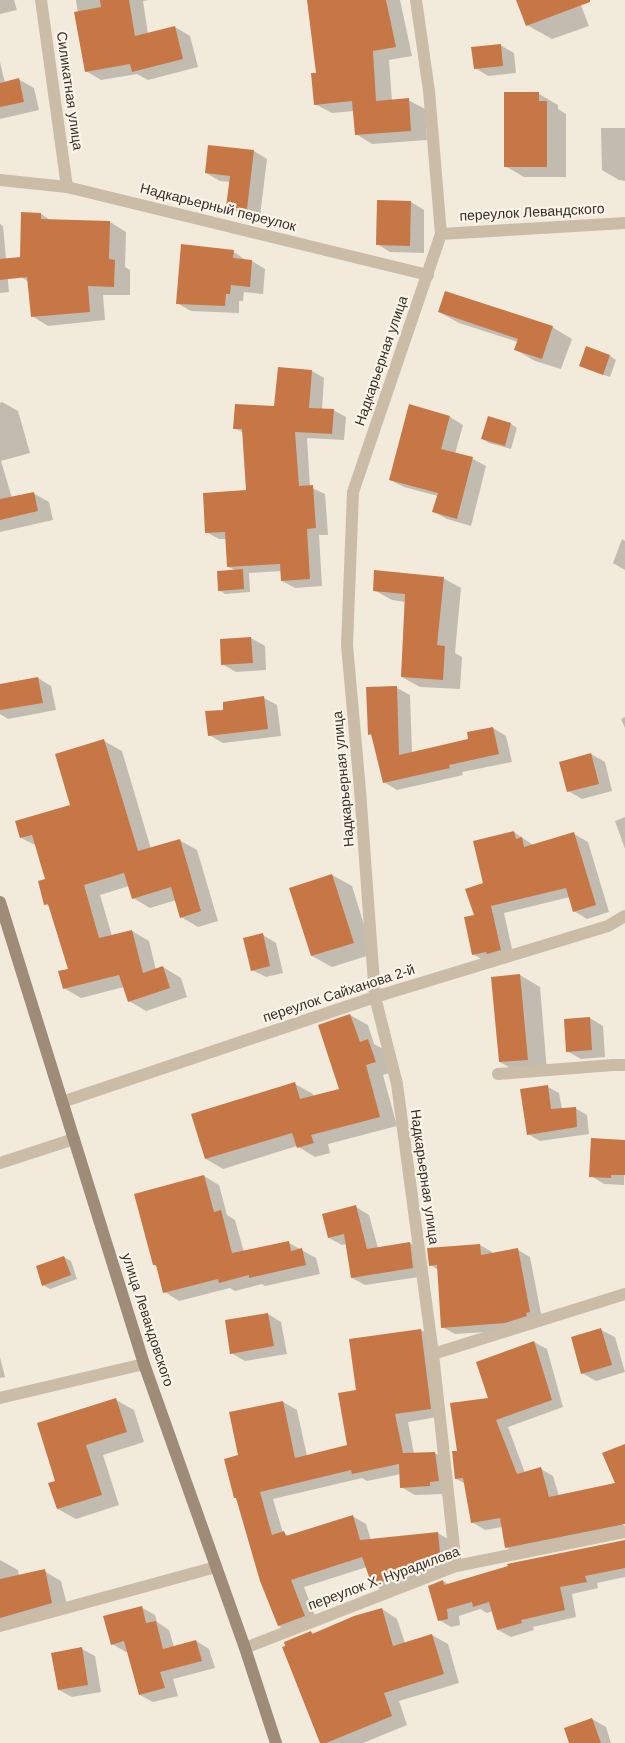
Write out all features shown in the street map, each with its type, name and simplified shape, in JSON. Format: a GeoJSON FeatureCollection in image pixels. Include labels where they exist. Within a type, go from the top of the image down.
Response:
{"type":"FeatureCollection","features":[{"type":"Feature","properties":{"kind":"street","name":"Силикатная улица"},"geometry":{"type":"LineString","coordinates":[[41,0],[67,187]]}},
{"type":"Feature","properties":{"kind":"street","name":"Надкарьерная улица"},"geometry":{"type":"LineString","coordinates":[[416,0],[429,91],[441,234],[353,492],[347,645],[375,997],[397,1084],[433,1354],[456,1566]]}},
{"type":"Feature","properties":{"kind":"street","name":"Надкарьерный переулок"},"geometry":{"type":"LineString","coordinates":[[0,180],[67,187],[428,275]]}},
{"type":"Feature","properties":{"kind":"street","name":"переулок Левандского"},"geometry":{"type":"LineString","coordinates":[[441,234],[625,223]]}},
{"type":"Feature","properties":{"kind":"street","name":"улица Левандовского"},"geometry":{"type":"LineString","coordinates":[[0,902],[144,1364],[245,1648],[276,1743]]}},
{"type":"Feature","properties":{"kind":"street","name":"переулок Сайханова 2-й"},"geometry":{"type":"LineString","coordinates":[[62,1102],[375,997],[608,926],[625,916]]}},
{"type":"Feature","properties":{"kind":"street"},"geometry":{"type":"LineString","coordinates":[[498,1074],[613,1064],[625,1065]]}},
{"type":"Feature","properties":{"kind":"street"},"geometry":{"type":"LineString","coordinates":[[0,1163],[74,1138]]}},
{"type":"Feature","properties":{"kind":"street"},"geometry":{"type":"LineString","coordinates":[[433,1354],[625,1294]]}},
{"type":"Feature","properties":{"kind":"street"},"geometry":{"type":"LineString","coordinates":[[0,1398],[144,1364]]}},
{"type":"Feature","properties":{"kind":"street","name":"переулок Х. Нурадилова"},"geometry":{"type":"LineString","coordinates":[[245,1648],[456,1566],[625,1532]]}},
{"type":"Feature","properties":{"kind":"street"},"geometry":{"type":"LineString","coordinates":[[0,1626],[216,1567]]}},
{"type":"Feature","properties":{"kind":"building"},"geometry":{"type":"Polygon","coordinates":[[[100,0],[129,0],[135,36],[175,26],[183,59],[132,72],[130,64],[85,72],[74,12],[101,7],[100,0]]]}},
{"type":"Feature","properties":{"kind":"building"},"geometry":{"type":"Polygon","coordinates":[[[307,0],[386,0],[396,47],[373,51],[376,101],[409,98],[411,131],[355,135],[352,101],[314,105],[311,73],[316,73],[307,0]]]}},
{"type":"Feature","properties":{"kind":"building"},"geometry":{"type":"Polygon","coordinates":[[[516,0],[590,0],[590,2],[526,26],[516,0]]]}},
{"type":"Feature","properties":{"kind":"building"},"geometry":{"type":"Polygon","coordinates":[[[501,44],[503,66],[474,69],[471,47],[501,44]]]}},
{"type":"Feature","properties":{"kind":"building"},"geometry":{"type":"Polygon","coordinates":[[[19,78],[24,102],[0,107],[0,83],[19,78]]]}},
{"type":"Feature","properties":{"kind":"building"},"geometry":{"type":"Polygon","coordinates":[[[504,92],[539,92],[539,101],[547,101],[547,167],[504,167],[504,92]]]}},
{"type":"Feature","properties":{"kind":"building"},"geometry":{"type":"Polygon","coordinates":[[[208,145],[254,150],[247,209],[226,207],[230,176],[205,173],[208,145]]]}},
{"type":"Feature","properties":{"kind":"building"},"geometry":{"type":"Polygon","coordinates":[[[377,200],[411,201],[410,246],[376,245],[377,200]]]}},
{"type":"Feature","properties":{"kind":"building"},"geometry":{"type":"Polygon","coordinates":[[[21,212],[41,213],[41,219],[110,221],[109,259],[115,260],[114,287],[88,286],[90,312],[31,317],[27,277],[0,280],[0,259],[20,257],[21,212]]]}},
{"type":"Feature","properties":{"kind":"building"},"geometry":{"type":"Polygon","coordinates":[[[181,244],[234,250],[233,258],[252,260],[250,287],[231,285],[230,294],[226,294],[225,306],[176,304],[181,244]]]}},
{"type":"Feature","properties":{"kind":"building"},"geometry":{"type":"Polygon","coordinates":[[[445,291],[553,326],[542,359],[514,350],[518,339],[438,312],[445,291]]]}},
{"type":"Feature","properties":{"kind":"building"},"geometry":{"type":"Polygon","coordinates":[[[586,346],[610,355],[603,375],[579,366],[586,346]]]}},
{"type":"Feature","properties":{"kind":"building"},"geometry":{"type":"Polygon","coordinates":[[[278,367],[312,370],[309,408],[334,409],[332,434],[295,432],[299,486],[313,485],[316,528],[307,529],[310,579],[281,581],[280,564],[227,567],[225,532],[205,533],[203,493],[246,490],[242,429],[233,429],[235,404],[274,406],[278,367]]]}},
{"type":"Feature","properties":{"kind":"building"},"geometry":{"type":"Polygon","coordinates":[[[409,404],[450,416],[441,449],[473,457],[457,519],[432,512],[438,493],[389,480],[409,404]]]}},
{"type":"Feature","properties":{"kind":"building"},"geometry":{"type":"Polygon","coordinates":[[[488,416],[511,423],[505,446],[481,439],[488,416]]]}},
{"type":"Feature","properties":{"kind":"building"},"geometry":{"type":"Polygon","coordinates":[[[34,492],[38,511],[0,520],[0,499],[34,492]]]}},
{"type":"Feature","properties":{"kind":"building"},"geometry":{"type":"Polygon","coordinates":[[[243,569],[244,589],[218,591],[217,571],[243,569]]]}},
{"type":"Feature","properties":{"kind":"building"},"geometry":{"type":"Polygon","coordinates":[[[374,570],[444,577],[437,645],[445,646],[443,680],[401,677],[405,594],[373,591],[374,570]]]}},
{"type":"Feature","properties":{"kind":"building"},"geometry":{"type":"Polygon","coordinates":[[[251,637],[253,663],[221,665],[220,639],[251,637]]]}},
{"type":"Feature","properties":{"kind":"building"},"geometry":{"type":"Polygon","coordinates":[[[38,677],[43,703],[0,710],[0,684],[38,677]]]}},
{"type":"Feature","properties":{"kind":"building"},"geometry":{"type":"Polygon","coordinates":[[[397,686],[399,755],[468,739],[467,732],[493,727],[499,754],[449,765],[450,768],[383,783],[371,734],[368,735],[366,687],[397,686]]]}},
{"type":"Feature","properties":{"kind":"building"},"geometry":{"type":"Polygon","coordinates":[[[264,696],[268,729],[208,736],[205,711],[223,710],[223,702],[264,696]]]}},
{"type":"Feature","properties":{"kind":"building"},"geometry":{"type":"Polygon","coordinates":[[[104,739],[138,851],[180,839],[201,911],[180,918],[171,887],[132,899],[124,873],[84,885],[99,938],[132,930],[143,973],[163,966],[170,988],[128,1002],[119,975],[63,989],[58,971],[68,969],[48,904],[44,905],[38,881],[45,879],[32,835],[20,838],[15,821],[70,805],[55,754],[104,739]]]}},
{"type":"Feature","properties":{"kind":"building"},"geometry":{"type":"Polygon","coordinates":[[[591,753],[599,784],[567,792],[559,762],[591,753]]]}},
{"type":"Feature","properties":{"kind":"building"},"geometry":{"type":"Polygon","coordinates":[[[514,831],[516,839],[522,837],[524,847],[574,832],[596,905],[573,912],[566,888],[491,906],[501,950],[487,954],[486,952],[472,955],[464,917],[474,915],[465,889],[483,883],[473,841],[514,831]]]}},
{"type":"Feature","properties":{"kind":"building"},"geometry":{"type":"Polygon","coordinates":[[[332,874],[354,943],[311,956],[289,888],[332,874]]]}},
{"type":"Feature","properties":{"kind":"building"},"geometry":{"type":"Polygon","coordinates":[[[263,933],[270,966],[251,971],[243,938],[263,933]]]}},
{"type":"Feature","properties":{"kind":"building"},"geometry":{"type":"Polygon","coordinates":[[[520,974],[528,1060],[499,1062],[491,977],[520,974]]]}},
{"type":"Feature","properties":{"kind":"building"},"geometry":{"type":"Polygon","coordinates":[[[350,1014],[360,1042],[368,1039],[376,1062],[366,1065],[380,1117],[311,1135],[314,1143],[297,1148],[292,1133],[205,1159],[191,1114],[295,1082],[300,1099],[339,1089],[318,1025],[350,1014]]]}},
{"type":"Feature","properties":{"kind":"building"},"geometry":{"type":"Polygon","coordinates":[[[590,1017],[592,1050],[566,1052],[564,1019],[590,1017]]]}},
{"type":"Feature","properties":{"kind":"building"},"geometry":{"type":"Polygon","coordinates":[[[548,1085],[551,1109],[576,1107],[577,1127],[527,1135],[520,1089],[548,1085]]]}},
{"type":"Feature","properties":{"kind":"building"},"geometry":{"type":"Polygon","coordinates":[[[591,1138],[625,1140],[625,1175],[611,1175],[611,1178],[589,1177],[591,1138]]]}},
{"type":"Feature","properties":{"kind":"building"},"geometry":{"type":"Polygon","coordinates":[[[204,1175],[214,1212],[221,1210],[232,1253],[289,1241],[291,1251],[302,1248],[306,1265],[249,1278],[249,1275],[219,1283],[218,1279],[163,1293],[156,1265],[153,1265],[134,1194],[204,1175]]]}},
{"type":"Feature","properties":{"kind":"building"},"geometry":{"type":"Polygon","coordinates":[[[356,1205],[367,1249],[410,1242],[413,1268],[351,1278],[344,1234],[328,1238],[322,1214],[356,1205]]]}},
{"type":"Feature","properties":{"kind":"building"},"geometry":{"type":"Polygon","coordinates":[[[480,1244],[481,1255],[518,1248],[530,1312],[526,1313],[527,1316],[505,1323],[441,1328],[437,1265],[429,1266],[427,1248],[480,1244]]]}},
{"type":"Feature","properties":{"kind":"building"},"geometry":{"type":"Polygon","coordinates":[[[64,1256],[71,1275],[42,1286],[36,1266],[64,1256]]]}},
{"type":"Feature","properties":{"kind":"building"},"geometry":{"type":"Polygon","coordinates":[[[268,1313],[274,1346],[230,1354],[225,1320],[268,1313]]]}},
{"type":"Feature","properties":{"kind":"building"},"geometry":{"type":"Polygon","coordinates":[[[601,1328],[612,1365],[581,1374],[571,1337],[601,1328]]]}},
{"type":"Feature","properties":{"kind":"building"},"geometry":{"type":"Polygon","coordinates":[[[421,1329],[431,1409],[395,1414],[403,1453],[435,1452],[439,1481],[430,1482],[430,1486],[400,1488],[399,1464],[352,1474],[351,1470],[260,1492],[272,1535],[284,1531],[286,1536],[353,1515],[360,1540],[438,1532],[441,1563],[372,1585],[362,1557],[291,1580],[305,1616],[278,1626],[260,1581],[224,1459],[238,1455],[229,1412],[283,1401],[295,1458],[347,1445],[338,1393],[356,1390],[349,1339],[421,1329]]]}},
{"type":"Feature","properties":{"kind":"building"},"geometry":{"type":"Polygon","coordinates":[[[534,1341],[552,1400],[496,1420],[517,1474],[541,1467],[549,1497],[615,1483],[602,1453],[625,1444],[625,1524],[505,1548],[500,1518],[471,1523],[463,1478],[455,1479],[452,1451],[457,1451],[450,1403],[488,1398],[476,1362],[534,1341]]]}},
{"type":"Feature","properties":{"kind":"building"},"geometry":{"type":"Polygon","coordinates":[[[116,1398],[127,1432],[86,1445],[102,1495],[57,1509],[48,1483],[55,1481],[37,1423],[116,1398]]]}},
{"type":"Feature","properties":{"kind":"building"},"geometry":{"type":"Polygon","coordinates":[[[625,1540],[625,1568],[585,1576],[587,1582],[560,1587],[565,1610],[521,1620],[522,1623],[497,1630],[489,1602],[473,1607],[472,1602],[447,1609],[448,1619],[438,1621],[428,1586],[443,1580],[444,1585],[508,1566],[507,1564],[625,1540]]]}},
{"type":"Feature","properties":{"kind":"building"},"geometry":{"type":"Polygon","coordinates":[[[45,1569],[52,1603],[0,1618],[0,1579],[45,1569]]]}},
{"type":"Feature","properties":{"kind":"building"},"geometry":{"type":"Polygon","coordinates":[[[142,1606],[146,1623],[156,1621],[163,1649],[196,1640],[202,1661],[160,1672],[165,1688],[139,1695],[124,1641],[111,1645],[103,1616],[142,1606]]]}},
{"type":"Feature","properties":{"kind":"building"},"geometry":{"type":"Polygon","coordinates":[[[382,1608],[393,1646],[432,1634],[444,1674],[384,1693],[392,1716],[326,1743],[320,1743],[282,1647],[285,1646],[284,1642],[311,1631],[312,1634],[354,1616],[382,1608]]]}},
{"type":"Feature","properties":{"kind":"building"},"geometry":{"type":"Polygon","coordinates":[[[82,1647],[88,1685],[58,1690],[51,1653],[82,1647]]]}},
{"type":"Feature","properties":{"kind":"building"},"geometry":{"type":"Polygon","coordinates":[[[592,1718],[601,1743],[569,1743],[564,1728],[592,1718]]]}}]}
